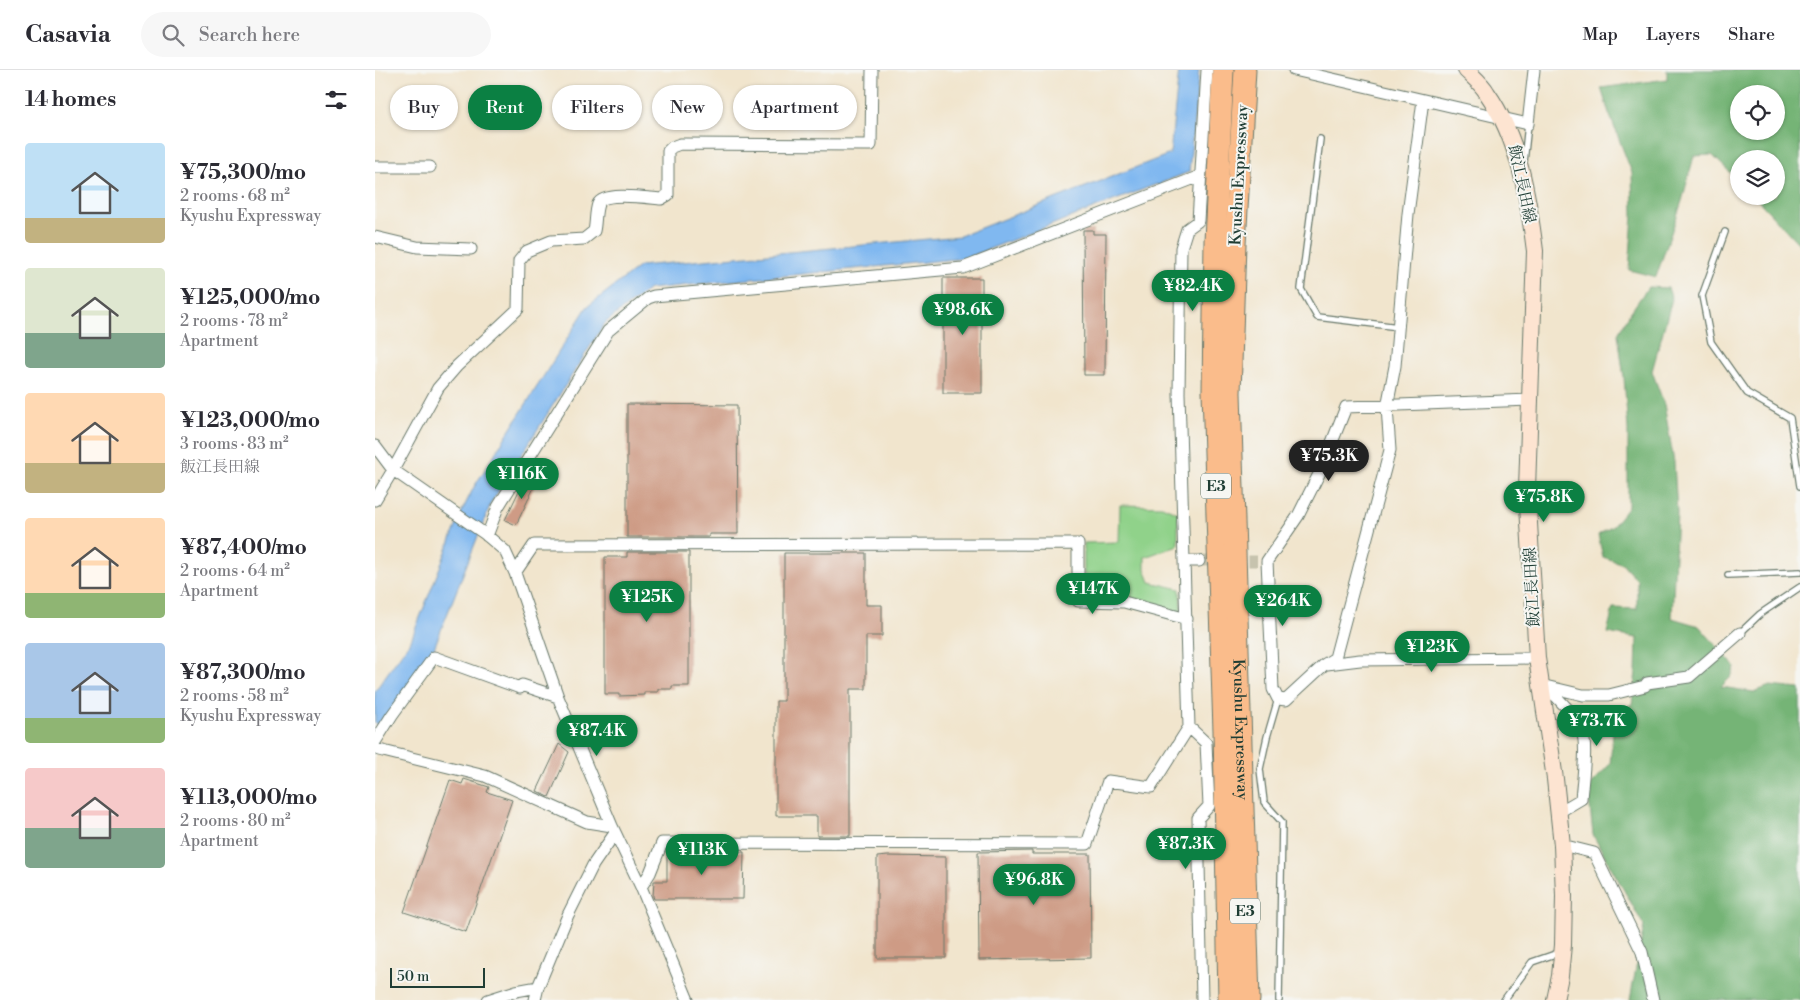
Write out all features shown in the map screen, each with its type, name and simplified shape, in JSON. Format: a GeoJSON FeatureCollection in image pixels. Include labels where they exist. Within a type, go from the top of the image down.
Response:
{"type":"FeatureCollection","features":[{"type":"Feature","properties":{"kind":"highway","name":"Kyushu Expressway"},"geometry":{"type":"LineString","coordinates":[[1223,70],[1225,243],[1230,393],[1234,823],[1229,1000]]}},
{"type":"Feature","properties":{"kind":"highway","name":"Kyushu Expressway"},"geometry":{"type":"LineString","coordinates":[[1225,243],[1245,70]]}},
{"type":"Feature","properties":{"kind":"highway","name":"Kyushu Expressway"},"geometry":{"type":"LineString","coordinates":[[1234,823],[1249,1000]]}},
{"type":"Feature","properties":{"kind":"main road","name":"飯江長田線"},"geometry":{"type":"LineString","coordinates":[[1466,70],[1487,92],[1512,138],[1531,214],[1535,251],[1527,489],[1537,658],[1562,845],[1564,896],[1562,952],[1555,1000]]}},
{"type":"Feature","properties":{"kind":"street"},"geometry":{"type":"LineString","coordinates":[[375,500],[438,388],[457,366],[518,309],[519,261],[527,251],[551,241],[584,239],[595,231],[597,205],[602,198],[611,196],[665,198],[668,195],[668,151],[680,144],[871,145],[872,70]]}},
{"type":"Feature","properties":{"kind":"street"},"geometry":{"type":"LineString","coordinates":[[641,887],[650,873],[662,843],[1087,844],[1109,781],[1151,787],[1189,727],[1179,393],[1181,248],[1187,229],[1198,221],[1207,70]]}},
{"type":"Feature","properties":{"kind":"street"},"geometry":{"type":"LineString","coordinates":[[1294,70],[1529,124],[1534,70]]}},
{"type":"Feature","properties":{"kind":"street"},"geometry":{"type":"LineString","coordinates":[[1423,100],[1408,214],[1395,366],[1387,407],[1390,450],[1335,658],[1325,664],[1286,700],[1278,698],[1273,690],[1262,561],[1298,516],[1321,470],[1346,407],[1387,407],[1530,400]]}},
{"type":"Feature","properties":{"kind":"street"},"geometry":{"type":"LineString","coordinates":[[375,167],[430,167]]}},
{"type":"Feature","properties":{"kind":"street"},"geometry":{"type":"LineString","coordinates":[[486,535],[498,508],[608,331],[648,298],[963,268],[1200,176]]}},
{"type":"Feature","properties":{"kind":"street"},"geometry":{"type":"LineString","coordinates":[[375,237],[417,247],[471,248]]}},
{"type":"Feature","properties":{"kind":"street"},"geometry":{"type":"LineString","coordinates":[[375,446],[393,470],[486,535],[505,551],[515,573],[558,697],[614,829],[641,887],[687,1000]]}},
{"type":"Feature","properties":{"kind":"street"},"geometry":{"type":"LineString","coordinates":[[515,573],[534,545],[1077,544],[1078,601],[1124,602],[1187,619]]}},
{"type":"Feature","properties":{"kind":"street"},"geometry":{"type":"LineString","coordinates":[[1185,561],[1199,561]]}},
{"type":"Feature","properties":{"kind":"street"},"geometry":{"type":"LineString","coordinates":[[1541,685],[1583,695],[1609,695],[1645,686],[1647,683],[1689,677],[1740,633]]}},
{"type":"Feature","properties":{"kind":"street"},"geometry":{"type":"LineString","coordinates":[[375,742],[434,657],[520,688],[522,685],[558,697]]}},
{"type":"Feature","properties":{"kind":"street"},"geometry":{"type":"LineString","coordinates":[[1325,664],[1360,660],[1537,658]]}},
{"type":"Feature","properties":{"kind":"street"},"geometry":{"type":"LineString","coordinates":[[1541,685],[1559,698],[1583,733],[1584,762],[1581,798],[1559,812]]}},
{"type":"Feature","properties":{"kind":"street"},"geometry":{"type":"LineString","coordinates":[[1189,727],[1206,743],[1209,806],[1198,818],[1202,1000]]}},
{"type":"Feature","properties":{"kind":"street"},"geometry":{"type":"LineString","coordinates":[[375,749],[485,776],[587,822],[614,829]]}},
{"type":"Feature","properties":{"kind":"street"},"geometry":{"type":"LineString","coordinates":[[535,1000],[538,987],[569,915],[593,865],[614,829]]}},
{"type":"Feature","properties":{"kind":"street"},"geometry":{"type":"LineString","coordinates":[[1562,845],[1594,853],[1642,952],[1653,1000]]}},
{"type":"Feature","properties":{"kind":"street"},"geometry":{"type":"LineString","coordinates":[[489,1000],[516,991],[538,987]]}},
{"type":"Feature","properties":{"kind":"lane"},"geometry":{"type":"LineString","coordinates":[[1523,177],[1529,124]]}},
{"type":"Feature","properties":{"kind":"lane"},"geometry":{"type":"LineString","coordinates":[[1320,140],[1301,289],[1317,317],[1399,327]]}},
{"type":"Feature","properties":{"kind":"lane"},"geometry":{"type":"LineString","coordinates":[[1725,232],[1702,296],[1711,342],[1747,392],[1790,418],[1800,486]]}},
{"type":"Feature","properties":{"kind":"lane"},"geometry":{"type":"LineString","coordinates":[[1727,574],[1800,572]]}},
{"type":"Feature","properties":{"kind":"lane"},"geometry":{"type":"LineString","coordinates":[[1740,633],[1760,614],[1800,587]]}},
{"type":"Feature","properties":{"kind":"lane"},"geometry":{"type":"LineString","coordinates":[[1278,698],[1260,769],[1264,802],[1281,822],[1279,1000]]}},
{"type":"Feature","properties":{"kind":"lane"},"geometry":{"type":"LineString","coordinates":[[1504,1000],[1532,962],[1562,952]]}},
{"type":"Feature","properties":{"kind":"green space"},"geometry":{"type":"Polygon","coordinates":[[[1667,70],[1800,70],[1800,245],[1762,205],[1785,205],[1785,150],[1730,150],[1730,172],[1712,155],[1694,156],[1682,201],[1656,277],[1629,270],[1633,215],[1632,173],[1601,88],[1667,79],[1667,70]]]}},
{"type":"Feature","properties":{"kind":"green space"},"geometry":{"type":"Polygon","coordinates":[[[1648,287],[1668,288],[1672,299],[1652,371],[1664,404],[1674,462],[1677,513],[1672,618],[1699,626],[1735,667],[1731,677],[1721,687],[1754,692],[1770,686],[1800,689],[1800,1000],[1630,1000],[1644,926],[1593,835],[1588,788],[1610,764],[1615,713],[1632,704],[1636,672],[1637,638],[1607,633],[1613,608],[1637,609],[1637,580],[1623,564],[1603,557],[1598,535],[1613,526],[1628,507],[1628,429],[1618,334],[1648,287]]]}},
{"type":"Feature","properties":{"kind":"green space"},"geometry":{"type":"Polygon","coordinates":[[[1120,505],[1162,506],[1178,513],[1178,545],[1145,557],[1145,569],[1150,582],[1180,589],[1181,611],[1176,613],[1084,599],[1084,543],[1119,542],[1120,505]]]}},
{"type":"Feature","properties":{"kind":"water"},"geometry":{"type":"Polygon","coordinates":[[[1179,70],[1199,70],[1189,172],[1161,183],[1162,185],[1159,186],[1157,184],[966,258],[649,289],[605,323],[491,503],[432,653],[381,726],[375,723],[375,691],[411,640],[463,509],[474,487],[587,307],[640,266],[960,236],[1170,154],[1179,70]]]}},
{"type":"Feature","properties":{"kind":"building"},"geometry":{"type":"Polygon","coordinates":[[[1083,230],[1093,230],[1093,234],[1106,234],[1105,375],[1084,375],[1083,230]]]}},
{"type":"Feature","properties":{"kind":"building"},"geometry":{"type":"Polygon","coordinates":[[[943,278],[982,278],[982,393],[943,393],[943,278]]]}},
{"type":"Feature","properties":{"kind":"building"},"geometry":{"type":"Polygon","coordinates":[[[627,404],[737,405],[738,534],[709,534],[709,537],[627,537],[627,404]]]}},
{"type":"Feature","properties":{"kind":"building"},"geometry":{"type":"Polygon","coordinates":[[[527,474],[538,479],[516,525],[505,520],[527,474]]]}},
{"type":"Feature","properties":{"kind":"building"},"geometry":{"type":"Polygon","coordinates":[[[627,552],[689,552],[689,686],[672,686],[672,689],[658,689],[658,692],[644,692],[644,695],[619,696],[619,694],[605,694],[605,557],[627,557],[627,552]]]}},
{"type":"Feature","properties":{"kind":"building"},"geometry":{"type":"Polygon","coordinates":[[[784,553],[866,553],[866,605],[882,605],[882,636],[866,636],[866,689],[850,689],[850,836],[817,836],[817,816],[776,816],[776,701],[784,701],[784,553]]]}},
{"type":"Feature","properties":{"kind":"building"},"geometry":{"type":"Polygon","coordinates":[[[559,744],[569,752],[549,797],[537,791],[559,744]]]}},
{"type":"Feature","properties":{"kind":"building"},"geometry":{"type":"Polygon","coordinates":[[[464,779],[489,787],[487,792],[512,800],[466,932],[404,912],[450,780],[462,784],[464,779]]]}},
{"type":"Feature","properties":{"kind":"building"},"geometry":{"type":"Polygon","coordinates":[[[1032,851],[1032,854],[1090,854],[1091,958],[979,960],[978,852],[1032,851]]]}},
{"type":"Feature","properties":{"kind":"building"},"geometry":{"type":"Polygon","coordinates":[[[667,852],[744,852],[743,899],[654,899],[654,881],[667,881],[667,852]]]}},
{"type":"Feature","properties":{"kind":"building"},"geometry":{"type":"Polygon","coordinates":[[[877,857],[946,857],[946,958],[877,958],[877,857]]]}},
{"type":"Feature","properties":{"kind":"tunnel"},"geometry":{"type":"LineString","coordinates":[[1199,561],[1257,561]]}}]}
